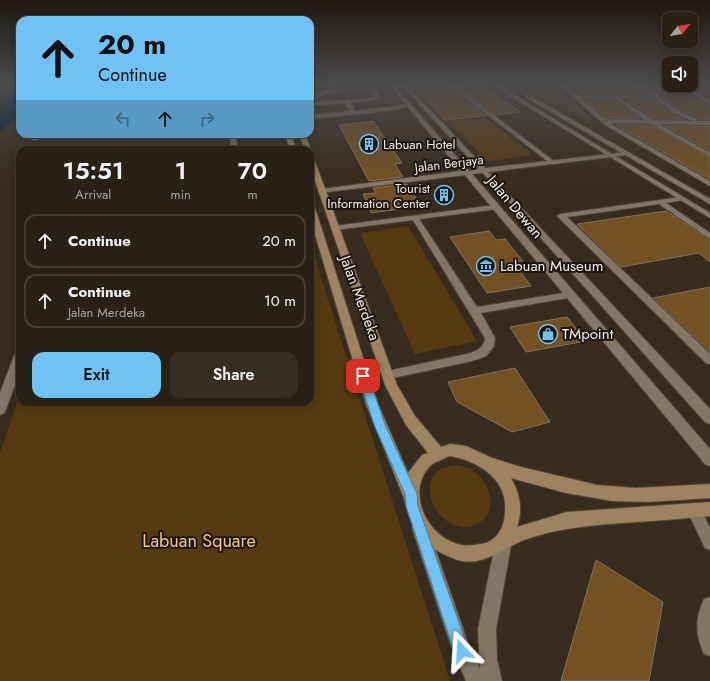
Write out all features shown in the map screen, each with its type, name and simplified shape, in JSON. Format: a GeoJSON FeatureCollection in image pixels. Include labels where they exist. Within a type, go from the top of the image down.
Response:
{"type":"FeatureCollection","features":[{"type":"Feature","properties":{"kind":"main road","name":"Jalan Merdeka"},"geometry":{"type":"LineString","coordinates":[[314,168],[398,401],[421,436],[437,452]]}},
{"type":"Feature","properties":{"kind":"main road","name":"Jalan Merdeka"},"geometry":{"type":"LineString","coordinates":[[314,218],[372,404],[411,494]]}},
{"type":"Feature","properties":{"kind":"main road"},"geometry":{"type":"LineString","coordinates":[[710,491],[641,495],[612,494],[589,491],[533,478],[492,465],[478,456],[464,451],[450,450],[437,452],[426,459],[417,468],[412,480],[411,494],[412,506],[417,519],[428,534],[442,546],[458,552],[476,554],[491,550],[504,540],[536,528],[567,520],[710,509]]}},
{"type":"Feature","properties":{"kind":"main road"},"geometry":{"type":"LineString","coordinates":[[492,465],[503,478],[511,493],[514,510],[511,526],[504,540]]}},
{"type":"Feature","properties":{"kind":"street","name":"Jalan Dewan"},"geometry":{"type":"LineString","coordinates":[[417,116],[710,459]]}},
{"type":"Feature","properties":{"kind":"street","name":"Jalan Dewan"},"geometry":{"type":"LineString","coordinates":[[433,116],[710,418]]}},
{"type":"Feature","properties":{"kind":"street"},"geometry":{"type":"LineString","coordinates":[[545,116],[710,216]]}},
{"type":"Feature","properties":{"kind":"street"},"geometry":{"type":"LineString","coordinates":[[561,116],[710,202]]}},
{"type":"Feature","properties":{"kind":"street"},"geometry":{"type":"LineString","coordinates":[[597,116],[603,121],[710,184]]}},
{"type":"Feature","properties":{"kind":"street"},"geometry":{"type":"LineString","coordinates":[[686,116],[710,126]]}},
{"type":"Feature","properties":{"kind":"street"},"geometry":{"type":"LineString","coordinates":[[603,121],[710,123]]}},
{"type":"Feature","properties":{"kind":"street","name":"Jalan Berjaya"},"geometry":{"type":"LineString","coordinates":[[322,191],[626,154]]}},
{"type":"Feature","properties":{"kind":"street"},"geometry":{"type":"LineString","coordinates":[[0,409],[16,367]]}},
{"type":"Feature","properties":{"kind":"street"},"geometry":{"type":"LineString","coordinates":[[417,519],[459,643],[476,681]]}},
{"type":"Feature","properties":{"kind":"street"},"geometry":{"type":"LineString","coordinates":[[492,681],[488,660],[488,629],[504,540]]}},
{"type":"Feature","properties":{"kind":"lane"},"geometry":{"type":"LineString","coordinates":[[491,116],[553,163]]}},
{"type":"Feature","properties":{"kind":"lane"},"geometry":{"type":"LineString","coordinates":[[642,116],[650,122],[710,154]]}},
{"type":"Feature","properties":{"kind":"lane"},"geometry":{"type":"LineString","coordinates":[[681,199],[562,216],[710,360]]}},
{"type":"Feature","properties":{"kind":"lane"},"geometry":{"type":"LineString","coordinates":[[660,202],[710,237]]}},
{"type":"Feature","properties":{"kind":"lane"},"geometry":{"type":"LineString","coordinates":[[336,228],[495,207]]}},
{"type":"Feature","properties":{"kind":"lane"},"geometry":{"type":"LineString","coordinates":[[388,375],[472,357],[482,353],[489,346],[490,338],[415,218]]}},
{"type":"Feature","properties":{"kind":"lane"},"geometry":{"type":"LineString","coordinates":[[474,311],[570,295]]}},
{"type":"Feature","properties":{"kind":"lane"},"geometry":{"type":"LineString","coordinates":[[694,510],[710,542]]}},
{"type":"Feature","properties":{"kind":"lane"},"geometry":{"type":"LineString","coordinates":[[710,605],[705,616],[703,628],[710,648]]}},
{"type":"Feature","properties":{"kind":"green space"},"geometry":{"type":"Polygon","coordinates":[[[577,116],[589,116],[593,119],[585,120],[577,116]]]}},
{"type":"Feature","properties":{"kind":"green space"},"geometry":{"type":"Polygon","coordinates":[[[486,118],[531,155],[491,161],[487,160],[447,121],[486,118]]]}},
{"type":"Feature","properties":{"kind":"green space"},"geometry":{"type":"Polygon","coordinates":[[[408,226],[477,341],[415,354],[360,233],[408,226]]]}},
{"type":"Feature","properties":{"kind":"green space","name":"Labuan Square"},"geometry":{"type":"Polygon","coordinates":[[[314,256],[450,681],[0,681],[0,453],[16,406],[314,406],[314,256]]]}},
{"type":"Feature","properties":{"kind":"green space"},"geometry":{"type":"Polygon","coordinates":[[[456,465],[476,473],[486,484],[489,492],[490,506],[488,513],[484,519],[477,524],[463,527],[451,524],[440,515],[433,504],[430,491],[432,479],[440,470],[456,465]]]}},
{"type":"Feature","properties":{"kind":"water"},"geometry":{"type":"Polygon","coordinates":[[[0,116],[16,116],[16,118],[0,132],[0,116]]]}},
{"type":"Feature","properties":{"kind":"building"},"geometry":{"type":"Polygon","coordinates":[[[440,116],[486,116],[444,120],[440,116]]]}},
{"type":"Feature","properties":{"kind":"building"},"geometry":{"type":"Polygon","coordinates":[[[603,116],[637,116],[640,118],[606,118],[603,116]]]}},
{"type":"Feature","properties":{"kind":"building"},"geometry":{"type":"Polygon","coordinates":[[[648,116],[680,116],[685,119],[653,119],[648,116]]]}},
{"type":"Feature","properties":{"kind":"building"},"geometry":{"type":"Polygon","coordinates":[[[690,116],[710,116],[710,120],[698,120],[690,116]]]}},
{"type":"Feature","properties":{"kind":"building","name":"Labuan Hotel"},"geometry":{"type":"Polygon","coordinates":[[[373,121],[402,163],[395,164],[403,177],[369,181],[339,125],[373,121]]]}},
{"type":"Feature","properties":{"kind":"building"},"geometry":{"type":"Polygon","coordinates":[[[616,125],[651,125],[710,158],[710,179],[616,125]]]}},
{"type":"Feature","properties":{"kind":"building"},"geometry":{"type":"Polygon","coordinates":[[[665,126],[710,126],[710,151],[665,126]]]}},
{"type":"Feature","properties":{"kind":"building"},"geometry":{"type":"Polygon","coordinates":[[[407,184],[421,206],[371,213],[363,194],[376,193],[373,188],[407,184]]]}},
{"type":"Feature","properties":{"kind":"building"},"geometry":{"type":"Polygon","coordinates":[[[666,211],[710,240],[710,262],[699,253],[621,267],[577,224],[666,211]]]}},
{"type":"Feature","properties":{"kind":"building","name":"Labuan Museum"},"geometry":{"type":"Polygon","coordinates":[[[489,231],[496,240],[505,239],[523,261],[513,262],[531,286],[487,293],[450,237],[489,231]]]}},
{"type":"Feature","properties":{"kind":"building"},"geometry":{"type":"Polygon","coordinates":[[[710,287],[710,352],[653,298],[710,287]]]}},
{"type":"Feature","properties":{"kind":"building","name":"TMpoint"},"geometry":{"type":"Polygon","coordinates":[[[567,317],[586,341],[526,352],[510,327],[567,317]]]}},
{"type":"Feature","properties":{"kind":"building"},"geometry":{"type":"Polygon","coordinates":[[[515,368],[550,422],[512,432],[457,402],[448,382],[515,368]]]}},
{"type":"Feature","properties":{"kind":"building"},"geometry":{"type":"Polygon","coordinates":[[[596,560],[663,602],[649,681],[561,681],[596,560]]]}},
{"type":"Feature","properties":{"kind":"place","name":"Labuan Hotel"},"geometry":{"type":"Point","coordinates":[369,144]}},
{"type":"Feature","properties":{"kind":"place","name":"Tourist Information Center"},"geometry":{"type":"Point","coordinates":[444,195]}},
{"type":"Feature","properties":{"kind":"place","name":"Labuan Museum"},"geometry":{"type":"Point","coordinates":[486,266]}},
{"type":"Feature","properties":{"kind":"place","name":"TMpoint"},"geometry":{"type":"Point","coordinates":[548,334]}},
{"type":"Feature","properties":{"kind":"route"},"geometry":{"type":"LineString","coordinates":[[363,376],[380,427],[411,494],[412,506],[462,651]]}}]}
